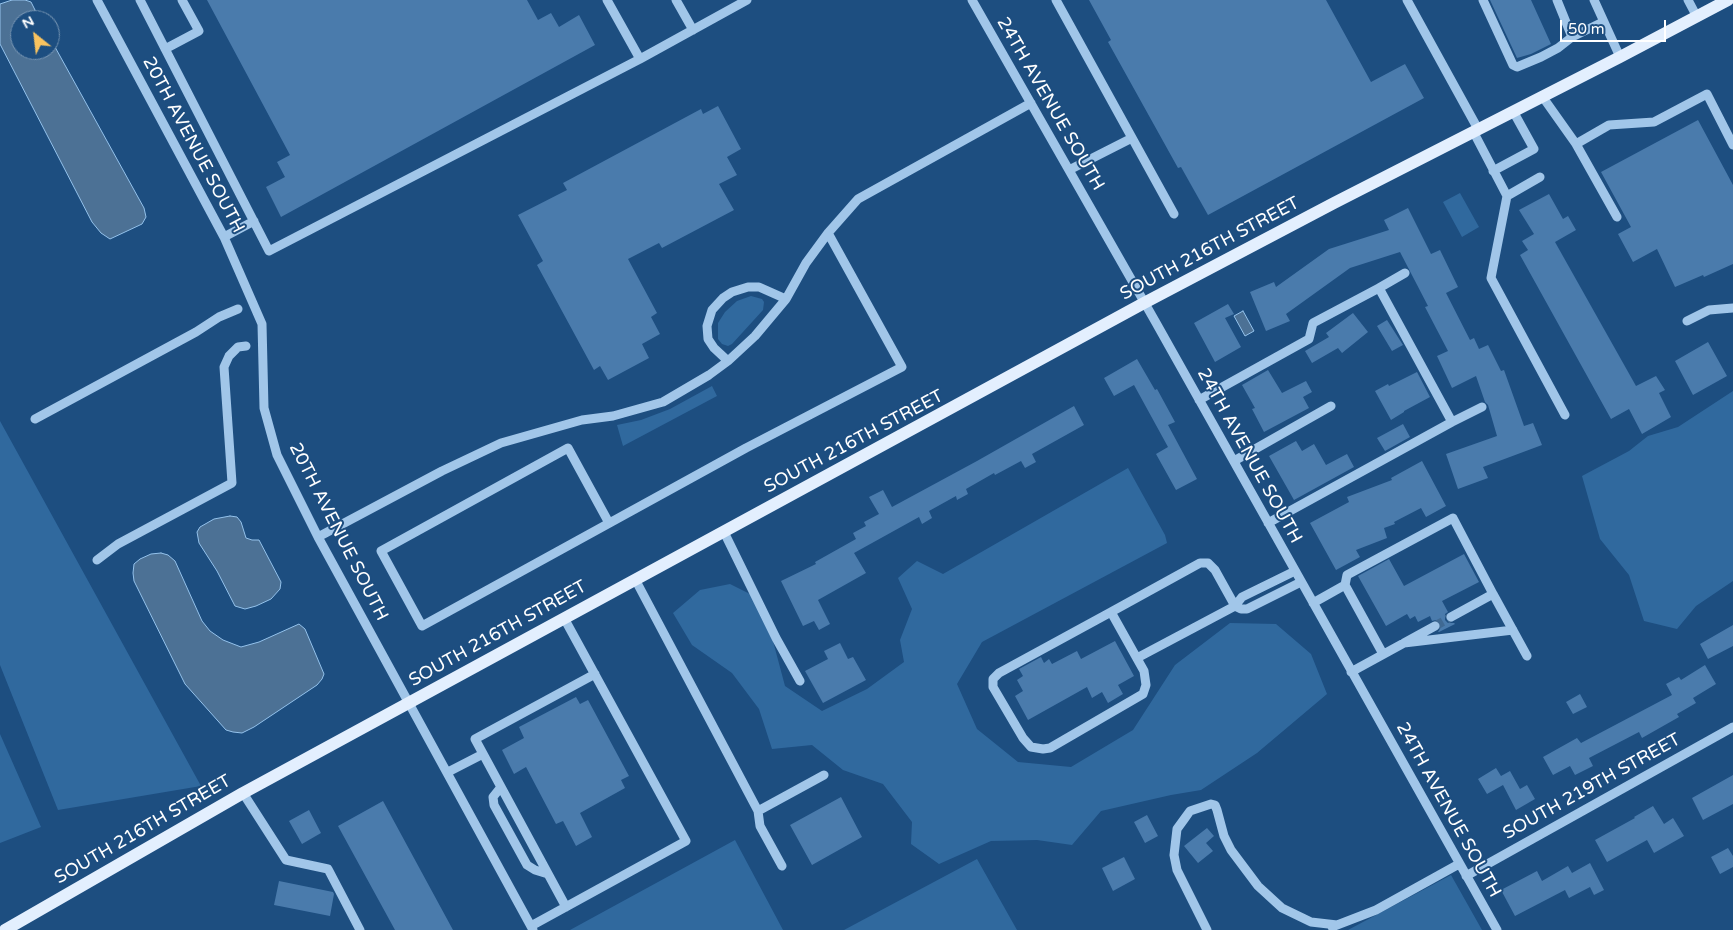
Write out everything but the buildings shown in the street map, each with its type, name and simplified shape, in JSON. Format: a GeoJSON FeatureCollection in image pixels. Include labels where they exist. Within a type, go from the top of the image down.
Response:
{"type":"FeatureCollection","features":[{"type":"Feature","properties":{"kind":"main road","name":"SOUTH 216TH STREET"},"geometry":{"type":"LineString","coordinates":[[5,930],[243,793],[635,578],[724,532],[1144,303],[1475,130],[1620,58],[1728,0]]}},
{"type":"Feature","properties":{"kind":"street","name":"20TH AVENUE SOUTH"},"geometry":{"type":"LineString","coordinates":[[97,0],[224,237],[262,324],[264,408],[277,455],[318,537],[532,928]]}},
{"type":"Feature","properties":{"kind":"street"},"geometry":{"type":"LineString","coordinates":[[140,0],[269,251],[640,59],[747,0]]}},
{"type":"Feature","properties":{"kind":"street"},"geometry":{"type":"LineString","coordinates":[[165,49],[199,31],[182,0]]}},
{"type":"Feature","properties":{"kind":"street"},"geometry":{"type":"LineString","coordinates":[[607,0],[640,59]]}},
{"type":"Feature","properties":{"kind":"street"},"geometry":{"type":"LineString","coordinates":[[688,0],[678,2],[693,30]]}},
{"type":"Feature","properties":{"kind":"street","name":"24TH AVENUE SOUTH"},"geometry":{"type":"LineString","coordinates":[[972,0],[1234,461],[1497,930]]}},
{"type":"Feature","properties":{"kind":"street"},"geometry":{"type":"LineString","coordinates":[[1056,0],[1174,214]]}},
{"type":"Feature","properties":{"kind":"street"},"geometry":{"type":"LineString","coordinates":[[1407,0],[1475,130],[1506,196],[1491,278],[1565,415]]}},
{"type":"Feature","properties":{"kind":"street"},"geometry":{"type":"LineString","coordinates":[[1484,0],[1513,65],[1517,67],[1541,57],[1558,48],[1572,37],[1603,22]]}},
{"type":"Feature","properties":{"kind":"street"},"geometry":{"type":"LineString","coordinates":[[1557,0],[1572,37]]}},
{"type":"Feature","properties":{"kind":"street"},"geometry":{"type":"LineString","coordinates":[[1594,0],[1620,58]]}},
{"type":"Feature","properties":{"kind":"street"},"geometry":{"type":"LineString","coordinates":[[1688,0],[1696,17]]}},
{"type":"Feature","properties":{"kind":"street"},"geometry":{"type":"LineString","coordinates":[[1576,144],[1609,125],[1654,122],[1707,94],[1733,145]]}},
{"type":"Feature","properties":{"kind":"street"},"geometry":{"type":"LineString","coordinates":[[1542,96],[1576,144],[1617,217]]}},
{"type":"Feature","properties":{"kind":"street"},"geometry":{"type":"LineString","coordinates":[[318,537],[442,471],[501,443],[582,420],[613,416],[663,402],[709,375],[756,336],[786,299],[806,263],[828,233],[858,200],[1031,104]]}},
{"type":"Feature","properties":{"kind":"street"},"geometry":{"type":"LineString","coordinates":[[1493,171],[1534,149],[1513,111]]}},
{"type":"Feature","properties":{"kind":"street"},"geometry":{"type":"LineString","coordinates":[[1069,170],[1132,138]]}},
{"type":"Feature","properties":{"kind":"street"},"geometry":{"type":"LineString","coordinates":[[1506,196],[1540,177]]}},
{"type":"Feature","properties":{"kind":"street"},"geometry":{"type":"LineString","coordinates":[[224,237],[254,221]]}},
{"type":"Feature","properties":{"kind":"street"},"geometry":{"type":"LineString","coordinates":[[609,523],[568,448],[381,551],[422,626],[746,448],[902,367],[828,233]]}},
{"type":"Feature","properties":{"kind":"street"},"geometry":{"type":"LineString","coordinates":[[1199,400],[1309,339],[1313,323],[1405,273]]}},
{"type":"Feature","properties":{"kind":"street"},"geometry":{"type":"LineString","coordinates":[[728,361],[714,348],[708,339],[707,326],[712,310],[722,298],[732,292],[748,287],[759,287],[786,299]]}},
{"type":"Feature","properties":{"kind":"street"},"geometry":{"type":"LineString","coordinates":[[1379,288],[1452,422]]}},
{"type":"Feature","properties":{"kind":"street"},"geometry":{"type":"LineString","coordinates":[[1688,322],[1709,310],[1733,308]]}},
{"type":"Feature","properties":{"kind":"street"},"geometry":{"type":"LineString","coordinates":[[35,419],[196,332],[219,317],[238,309]]}},
{"type":"Feature","properties":{"kind":"street"},"geometry":{"type":"LineString","coordinates":[[97,560],[118,544],[232,482],[224,367],[229,356],[238,347],[246,346]]}},
{"type":"Feature","properties":{"kind":"street"},"geometry":{"type":"LineString","coordinates":[[1234,461],[1331,406]]}},
{"type":"Feature","properties":{"kind":"street"},"geometry":{"type":"LineString","coordinates":[[1268,523],[1482,406]]}},
{"type":"Feature","properties":{"kind":"street"},"geometry":{"type":"LineString","coordinates":[[1383,654],[1345,585],[1347,575],[1453,518],[1527,656]]}},
{"type":"Feature","properties":{"kind":"street"},"geometry":{"type":"LineString","coordinates":[[724,532],[776,638],[800,681]]}},
{"type":"Feature","properties":{"kind":"street"},"geometry":{"type":"LineString","coordinates":[[1111,612],[1144,671],[1146,685],[1143,694],[1050,748],[1031,748],[1023,738],[993,686],[993,679],[999,673],[1111,612],[1200,564],[1208,563],[1215,570],[1235,606],[1241,609],[1247,608],[1301,582]]}},
{"type":"Feature","properties":{"kind":"street"},"geometry":{"type":"LineString","coordinates":[[1137,658],[1235,606],[1242,597],[1295,571]]}},
{"type":"Feature","properties":{"kind":"street"},"geometry":{"type":"LineString","coordinates":[[635,578],[758,811],[760,826],[782,866]]}},
{"type":"Feature","properties":{"kind":"street"},"geometry":{"type":"LineString","coordinates":[[1313,603],[1345,585]]}},
{"type":"Feature","properties":{"kind":"street"},"geometry":{"type":"LineString","coordinates":[[1451,617],[1494,594]]}},
{"type":"Feature","properties":{"kind":"street"},"geometry":{"type":"LineString","coordinates":[[532,928],[566,907],[686,841],[564,618]]}},
{"type":"Feature","properties":{"kind":"street"},"geometry":{"type":"LineString","coordinates":[[1351,672],[1435,626]]}},
{"type":"Feature","properties":{"kind":"street"},"geometry":{"type":"LineString","coordinates":[[1404,643],[1513,630]]}},
{"type":"Feature","properties":{"kind":"street"},"geometry":{"type":"LineString","coordinates":[[566,907],[475,739],[595,674]]}},
{"type":"Feature","properties":{"kind":"street","name":"SOUTH 219TH STREET"},"geometry":{"type":"LineString","coordinates":[[1466,876],[1733,727]]}},
{"type":"Feature","properties":{"kind":"street"},"geometry":{"type":"LineString","coordinates":[[448,772],[483,754]]}},
{"type":"Feature","properties":{"kind":"street"},"geometry":{"type":"LineString","coordinates":[[758,811],[824,775]]}},
{"type":"Feature","properties":{"kind":"street"},"geometry":{"type":"LineString","coordinates":[[501,787],[493,797],[494,805],[527,865],[548,874]]}},
{"type":"Feature","properties":{"kind":"street"},"geometry":{"type":"LineString","coordinates":[[243,793],[286,860],[328,869],[360,930]]}},
{"type":"Feature","properties":{"kind":"street"},"geometry":{"type":"LineString","coordinates":[[1207,930],[1177,870],[1174,855],[1177,829],[1190,811],[1211,804],[1215,805],[1224,836],[1231,850],[1258,886],[1282,908],[1310,922],[1337,925]]}},
{"type":"Feature","properties":{"kind":"street"},"geometry":{"type":"LineString","coordinates":[[1325,930],[1376,910],[1460,864]]}},
{"type":"Feature","properties":{"kind":"shaded area"},"geometry":{"type":"Polygon","coordinates":[[[12,0],[31,2],[35,10],[10,10],[10,60],[60,60],[60,56],[144,208],[146,217],[142,224],[110,239],[101,233],[92,222],[0,44],[0,4],[12,0]]]}},
{"type":"Feature","properties":{"kind":"shaded area"},"geometry":{"type":"Polygon","coordinates":[[[1460,193],[1479,227],[1462,237],[1443,202],[1460,193]]]}},
{"type":"Feature","properties":{"kind":"shaded area"},"geometry":{"type":"Polygon","coordinates":[[[751,296],[762,299],[764,302],[763,310],[732,344],[728,346],[722,344],[718,339],[718,323],[725,312],[737,301],[751,296]]]}},
{"type":"Feature","properties":{"kind":"shaded area"},"geometry":{"type":"Polygon","coordinates":[[[1243,311],[1254,331],[1245,336],[1234,316],[1243,311]]]}},
{"type":"Feature","properties":{"kind":"shaded area"},"geometry":{"type":"Polygon","coordinates":[[[712,386],[717,396],[623,446],[617,425],[641,420],[670,409],[712,386]]]}},
{"type":"Feature","properties":{"kind":"shaded area"},"geometry":{"type":"Polygon","coordinates":[[[1733,391],[1733,581],[1696,606],[1677,629],[1644,621],[1629,575],[1600,539],[1582,476],[1629,451],[1648,436],[1678,427],[1733,391]]]}},
{"type":"Feature","properties":{"kind":"shaded area"},"geometry":{"type":"Polygon","coordinates":[[[0,421],[201,786],[58,810],[0,665],[0,421]]]}},
{"type":"Feature","properties":{"kind":"shaded area"},"geometry":{"type":"Polygon","coordinates":[[[1128,468],[1165,535],[1167,543],[982,642],[957,684],[977,729],[1018,762],[1071,767],[1133,730],[1175,665],[1230,623],[1276,624],[1311,654],[1327,694],[1257,753],[1201,790],[1101,811],[1072,845],[1037,840],[991,841],[939,864],[911,844],[912,822],[883,784],[843,770],[812,745],[772,749],[759,709],[732,673],[692,645],[673,613],[700,590],[730,584],[762,600],[785,686],[822,711],[867,689],[904,662],[900,640],[912,609],[898,578],[917,561],[943,574],[1128,468]]]}},
{"type":"Feature","properties":{"kind":"shaded area"},"geometry":{"type":"Polygon","coordinates":[[[230,516],[237,517],[241,522],[246,538],[259,540],[281,582],[280,589],[271,599],[245,609],[235,606],[217,571],[199,543],[197,532],[200,527],[214,519],[230,516]]]}},
{"type":"Feature","properties":{"kind":"shaded area"},"geometry":{"type":"Polygon","coordinates":[[[161,553],[168,555],[175,561],[202,621],[210,631],[223,640],[241,647],[259,642],[299,624],[305,629],[324,674],[322,679],[317,685],[254,727],[242,733],[226,730],[185,684],[134,581],[134,564],[151,554],[161,553]]]}},
{"type":"Feature","properties":{"kind":"shaded area"},"geometry":{"type":"Polygon","coordinates":[[[0,734],[41,827],[0,843],[0,734]]]}},
{"type":"Feature","properties":{"kind":"shaded area"},"geometry":{"type":"Polygon","coordinates":[[[735,840],[783,930],[570,930],[735,840]]]}},
{"type":"Feature","properties":{"kind":"shaded area"},"geometry":{"type":"Polygon","coordinates":[[[977,859],[1017,930],[844,930],[977,859]]]}},
{"type":"Feature","properties":{"kind":"shaded area"},"geometry":{"type":"Polygon","coordinates":[[[1451,875],[1482,930],[1348,930],[1451,875]]]}},
{"type":"Feature","properties":{"kind":"tunnel"},"geometry":{"type":"LineString","coordinates":[[1435,626],[1451,617]]}}]}
